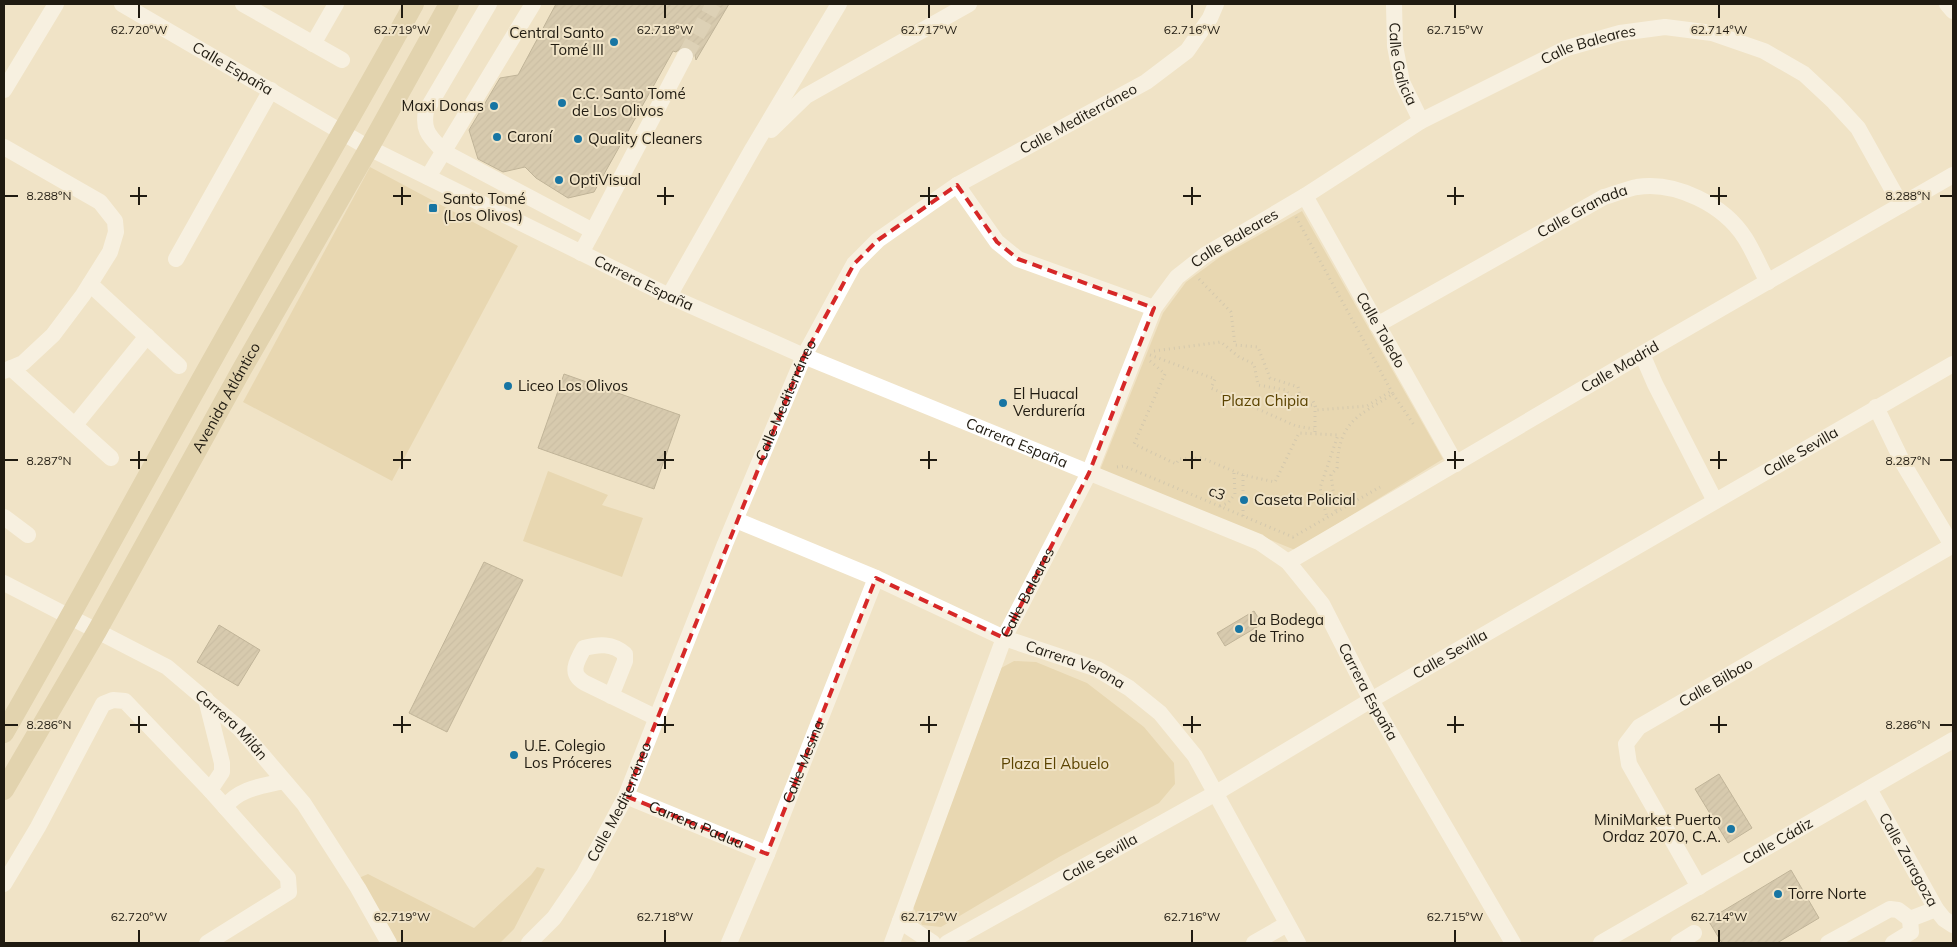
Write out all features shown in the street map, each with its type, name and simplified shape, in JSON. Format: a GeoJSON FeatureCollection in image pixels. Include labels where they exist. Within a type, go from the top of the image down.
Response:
{"type":"FeatureCollection","features":[{"type":"Feature","properties":{"kind":"main road","name":"Avenida Atlántico"},"geometry":{"type":"LineString","coordinates":[[4,732],[71,616],[215,354],[344,132],[414,4]]}},
{"type":"Feature","properties":{"kind":"main road","name":"Avenida Atlántico"},"geometry":{"type":"LineString","coordinates":[[4,790],[98,631],[242,369],[449,4]]}},
{"type":"Feature","properties":{"kind":"street"},"geometry":{"type":"LineString","coordinates":[[4,90],[56,4]]}},
{"type":"Feature","properties":{"kind":"street","name":"Calle España"},"geometry":{"type":"LineString","coordinates":[[122,4],[344,132]]}},
{"type":"Feature","properties":{"kind":"street"},"geometry":{"type":"LineString","coordinates":[[243,4],[342,60]]}},
{"type":"Feature","properties":{"kind":"street"},"geometry":{"type":"LineString","coordinates":[[313,44],[336,4]]}},
{"type":"Feature","properties":{"kind":"street"},"geometry":{"type":"LineString","coordinates":[[489,4],[426,111],[424,121],[426,132],[444,152],[593,231]]}},
{"type":"Feature","properties":{"kind":"street"},"geometry":{"type":"LineString","coordinates":[[428,177],[534,4]]}},
{"type":"Feature","properties":{"kind":"street"},"geometry":{"type":"LineString","coordinates":[[670,296],[753,148],[838,4]]}},
{"type":"Feature","properties":{"kind":"street"},"geometry":{"type":"LineString","coordinates":[[753,148],[806,96],[969,4]]}},
{"type":"Feature","properties":{"kind":"street","name":"Calle Mediterráneo"},"geometry":{"type":"LineString","coordinates":[[530,943],[554,918],[584,874],[626,796],[736,520],[804,356],[854,264],[878,240],[957,185],[1146,82],[1187,51],[1210,18],[1216,4]]}},
{"type":"Feature","properties":{"kind":"street","name":"Calle Galicia"},"geometry":{"type":"LineString","coordinates":[[1394,4],[1395,46],[1402,82],[1421,122]]}},
{"type":"Feature","properties":{"kind":"street"},"geometry":{"type":"LineString","coordinates":[[1947,4],[1953,11]]}},
{"type":"Feature","properties":{"kind":"street","name":"Calle Baleares"},"geometry":{"type":"LineString","coordinates":[[892,943],[1004,638],[1088,473],[1154,308],[1177,277],[1205,255],[1305,196],[1421,122],[1567,48],[1620,33],[1665,27],[1712,33],[1764,51],[1804,74],[1858,128],[1902,205]]}},
{"type":"Feature","properties":{"kind":"street"},"geometry":{"type":"LineString","coordinates":[[581,253],[684,56]]}},
{"type":"Feature","properties":{"kind":"street"},"geometry":{"type":"LineString","coordinates":[[176,259],[271,90]]}},
{"type":"Feature","properties":{"kind":"street","name":"Carrera España"},"geometry":{"type":"LineString","coordinates":[[344,132],[369,148],[670,296],[804,356],[1259,542],[1288,562],[1322,604],[1370,700],[1513,943]]}},
{"type":"Feature","properties":{"kind":"street"},"geometry":{"type":"LineString","coordinates":[[4,147],[100,202],[115,221],[116,232],[110,252],[90,284],[53,335],[23,363],[7,369],[75,425],[111,458]]}},
{"type":"Feature","properties":{"kind":"street","name":"Calle Madrid"},"geometry":{"type":"LineString","coordinates":[[1288,562],[1642,354],[1953,175]]}},
{"type":"Feature","properties":{"kind":"street"},"geometry":{"type":"LineString","coordinates":[[957,185],[997,242],[1018,259],[1154,308]]}},
{"type":"Feature","properties":{"kind":"street","name":"Calle Granada"},"geometry":{"type":"LineString","coordinates":[[1377,325],[1604,197],[1638,187],[1666,188],[1697,196],[1726,217],[1744,236],[1768,282]]}},
{"type":"Feature","properties":{"kind":"street","name":"Calle Toledo"},"geometry":{"type":"LineString","coordinates":[[1305,196],[1456,464]]}},
{"type":"Feature","properties":{"kind":"street"},"geometry":{"type":"LineString","coordinates":[[90,284],[179,366]]}},
{"type":"Feature","properties":{"kind":"street"},"geometry":{"type":"LineString","coordinates":[[75,425],[147,336]]}},
{"type":"Feature","properties":{"kind":"street"},"geometry":{"type":"LineString","coordinates":[[1642,354],[1655,384],[1715,501]]}},
{"type":"Feature","properties":{"kind":"street","name":"Calle Sevilla"},"geometry":{"type":"LineString","coordinates":[[947,943],[1216,793],[1370,700],[1953,364]]}},
{"type":"Feature","properties":{"kind":"street"},"geometry":{"type":"LineString","coordinates":[[1876,407],[1904,465],[1953,546]]}},
{"type":"Feature","properties":{"kind":"street"},"geometry":{"type":"LineString","coordinates":[[4,517],[28,535]]}},
{"type":"Feature","properties":{"kind":"street","name":"Carrera Verona"},"geometry":{"type":"LineString","coordinates":[[736,520],[876,578],[1004,638],[1097,669],[1129,688],[1160,713],[1195,756],[1298,943]]}},
{"type":"Feature","properties":{"kind":"street","name":"Calle Bilbao"},"geometry":{"type":"LineString","coordinates":[[1699,887],[1630,764],[1626,744],[1639,727],[1953,546]]}},
{"type":"Feature","properties":{"kind":"street","name":"Calle Mesina"},"geometry":{"type":"LineString","coordinates":[[729,943],[767,854],[876,578]]}},
{"type":"Feature","properties":{"kind":"street","name":"Carrera Milán"},"geometry":{"type":"LineString","coordinates":[[4,583],[167,667],[240,728],[304,804],[358,888],[389,943]]}},
{"type":"Feature","properties":{"kind":"street"},"geometry":{"type":"LineString","coordinates":[[611,696],[657,718]]}},
{"type":"Feature","properties":{"kind":"street"},"geometry":{"type":"LineString","coordinates":[[206,699],[222,763],[222,772],[210,790]]}},
{"type":"Feature","properties":{"kind":"street"},"geometry":{"type":"LineString","coordinates":[[4,884],[38,827],[103,704],[113,700],[125,701],[210,790],[288,878],[290,892],[207,943]]}},
{"type":"Feature","properties":{"kind":"street","name":"Calle Cádiz"},"geometry":{"type":"LineString","coordinates":[[1601,943],[1953,740]]}},
{"type":"Feature","properties":{"kind":"street"},"geometry":{"type":"LineString","coordinates":[[225,807],[232,798],[242,792],[284,781]]}},
{"type":"Feature","properties":{"kind":"street","name":"Calle Zaragoza"},"geometry":{"type":"LineString","coordinates":[[1869,789],[1936,909],[1944,919],[1953,924]]}},
{"type":"Feature","properties":{"kind":"street","name":"Carrera Padua"},"geometry":{"type":"LineString","coordinates":[[626,796],[767,854]]}},
{"type":"Feature","properties":{"kind":"street"},"geometry":{"type":"LineString","coordinates":[[1828,943],[1890,909],[1898,910],[1910,919],[1911,932],[1893,943]]}},
{"type":"Feature","properties":{"kind":"street"},"geometry":{"type":"LineString","coordinates":[[1910,919],[1936,909]]}},
{"type":"Feature","properties":{"kind":"street"},"geometry":{"type":"LineString","coordinates":[[900,921],[932,943]]}},
{"type":"Feature","properties":{"kind":"street"},"geometry":{"type":"LineString","coordinates":[[1254,943],[1287,924]]}},
{"type":"Feature","properties":{"kind":"street"},"geometry":{"type":"LineString","coordinates":[[1678,943],[1694,933]]}},
{"type":"Feature","properties":{"kind":"path"},"geometry":{"type":"LineString","coordinates":[[1287,222],[1296,217],[1392,392],[1420,433]]}},
{"type":"Feature","properties":{"kind":"path"},"geometry":{"type":"LineString","coordinates":[[1204,271],[1196,277],[1231,312],[1235,345],[1258,347],[1270,378],[1298,387],[1302,400],[1313,401],[1317,410],[1367,406],[1392,392]]}},
{"type":"Feature","properties":{"kind":"path"},"geometry":{"type":"LineString","coordinates":[[1314,430],[1296,426],[1211,388],[1215,379],[1142,352],[1221,342],[1239,356],[1254,364],[1258,385],[1286,390],[1297,405],[1315,405]]}},
{"type":"Feature","properties":{"kind":"path"},"geometry":{"type":"LineString","coordinates":[[1146,358],[1165,374],[1134,444],[1176,464],[1179,459],[1202,458],[1243,475],[1275,482],[1299,433],[1338,435],[1320,488],[1327,518]]}},
{"type":"Feature","properties":{"kind":"path"},"geometry":{"type":"LineString","coordinates":[[1336,512],[1330,476],[1337,468],[1338,451],[1347,426],[1392,392]]}},
{"type":"Feature","properties":{"kind":"path"},"geometry":{"type":"LineString","coordinates":[[1315,405],[1315,434]]}},
{"type":"Feature","properties":{"kind":"path","name":"c3"},"geometry":{"type":"LineString","coordinates":[[1110,468],[1124,466],[1293,537],[1386,484]]}},
{"type":"Feature","properties":{"kind":"path"},"geometry":{"type":"LineString","coordinates":[[1220,506],[1228,503],[1235,494],[1236,474],[1230,470]]}},
{"type":"Feature","properties":{"kind":"path"},"geometry":{"type":"LineString","coordinates":[[1243,475],[1243,516]]}},
{"type":"Feature","properties":{"kind":"highlighted area"},"geometry":{"type":"Polygon","coordinates":[[[957,185],[997,242],[1018,259],[1154,308],[1089,473],[1004,638],[876,578],[767,854],[626,796],[804,356],[854,264],[878,240],[957,185]]]}},
{"type":"Feature","properties":{"kind":"green space"},"geometry":{"type":"Polygon","coordinates":[[[370,167],[518,246],[392,481],[243,402],[370,167]]]}},
{"type":"Feature","properties":{"kind":"green space","name":"Plaza Chipia"},"geometry":{"type":"Polygon","coordinates":[[[1302,211],[1443,459],[1295,550],[1100,470],[1163,313],[1186,282],[1220,257],[1302,211]]]}},
{"type":"Feature","properties":{"kind":"green space"},"geometry":{"type":"Polygon","coordinates":[[[548,471],[608,495],[602,505],[643,518],[622,577],[523,541],[548,471]]]}},
{"type":"Feature","properties":{"kind":"green space","name":"Plaza El Abuelo"},"geometry":{"type":"Polygon","coordinates":[[[1014,661],[1036,662],[1087,683],[1144,727],[1174,763],[1175,784],[1159,803],[1059,857],[941,927],[922,925],[913,907],[1001,668],[1014,661]]]}},
{"type":"Feature","properties":{"kind":"green space"},"geometry":{"type":"Polygon","coordinates":[[[537,867],[545,869],[514,929],[500,943],[394,943],[354,880],[368,874],[474,928],[531,875],[537,867]]]}},
{"type":"Feature","properties":{"kind":"building","name":"C.C. Santo Tomé de Los Olivos"},"geometry":{"type":"Polygon","coordinates":[[[556,4],[729,4],[696,60],[694,51],[689,47],[684,46],[676,52],[673,51],[594,192],[568,198],[536,178],[525,167],[503,172],[478,159],[469,130],[500,78],[518,75],[556,4]]]}},
{"type":"Feature","properties":{"kind":"building"},"geometry":{"type":"Polygon","coordinates":[[[564,374],[680,415],[654,489],[538,448],[564,374]]]}},
{"type":"Feature","properties":{"kind":"building"},"geometry":{"type":"Polygon","coordinates":[[[484,562],[523,580],[447,732],[409,713],[484,562]]]}},
{"type":"Feature","properties":{"kind":"building","name":"La Bodega de Trino"},"geometry":{"type":"Polygon","coordinates":[[[1254,611],[1262,624],[1225,646],[1217,633],[1254,611]]]}},
{"type":"Feature","properties":{"kind":"building"},"geometry":{"type":"Polygon","coordinates":[[[219,625],[260,650],[238,686],[197,662],[219,625]]]}},
{"type":"Feature","properties":{"kind":"building"},"geometry":{"type":"Polygon","coordinates":[[[1719,774],[1752,828],[1728,843],[1695,789],[1719,774]]]}},
{"type":"Feature","properties":{"kind":"building","name":"Torre Norte"},"geometry":{"type":"Polygon","coordinates":[[[1791,870],[1819,918],[1777,943],[1722,943],[1708,920],[1791,870]]]}},
{"type":"Feature","properties":{"kind":"tunnel"},"geometry":{"type":"LineString","coordinates":[[685,56],[714,4]]}},
{"type":"Feature","properties":{"kind":"place","name":"Central Santo Tomé III"},"geometry":{"type":"Point","coordinates":[614,42]}},
{"type":"Feature","properties":{"kind":"place","name":"C.C. Santo Tomé de Los Olivos"},"geometry":{"type":"Point","coordinates":[562,103]}},
{"type":"Feature","properties":{"kind":"place","name":"Maxi Donas"},"geometry":{"type":"Point","coordinates":[494,106]}},
{"type":"Feature","properties":{"kind":"place","name":"Caroní"},"geometry":{"type":"Point","coordinates":[497,137]}},
{"type":"Feature","properties":{"kind":"place","name":"Quality Cleaners"},"geometry":{"type":"Point","coordinates":[578,139]}},
{"type":"Feature","properties":{"kind":"place","name":"OptiVisual"},"geometry":{"type":"Point","coordinates":[559,180]}},
{"type":"Feature","properties":{"kind":"place","name":"Santo Tomé (Los Olivos)"},"geometry":{"type":"Point","coordinates":[433,208]}},
{"type":"Feature","properties":{"kind":"place","name":"Liceo Los Olivos"},"geometry":{"type":"Point","coordinates":[508,386]}},
{"type":"Feature","properties":{"kind":"place","name":"El Huacal Verdurería"},"geometry":{"type":"Point","coordinates":[1003,403]}},
{"type":"Feature","properties":{"kind":"place","name":"Caseta Policial"},"geometry":{"type":"Point","coordinates":[1244,500]}},
{"type":"Feature","properties":{"kind":"place","name":"La Bodega de Trino"},"geometry":{"type":"Point","coordinates":[1239,629]}},
{"type":"Feature","properties":{"kind":"place","name":"U.E. Colegio Los Próceres"},"geometry":{"type":"Point","coordinates":[514,755]}},
{"type":"Feature","properties":{"kind":"place","name":"MiniMarket Puerto Ordaz 2070, C.A."},"geometry":{"type":"Point","coordinates":[1731,829]}},
{"type":"Feature","properties":{"kind":"place","name":"Torre Norte"},"geometry":{"type":"Point","coordinates":[1778,894]}}]}
